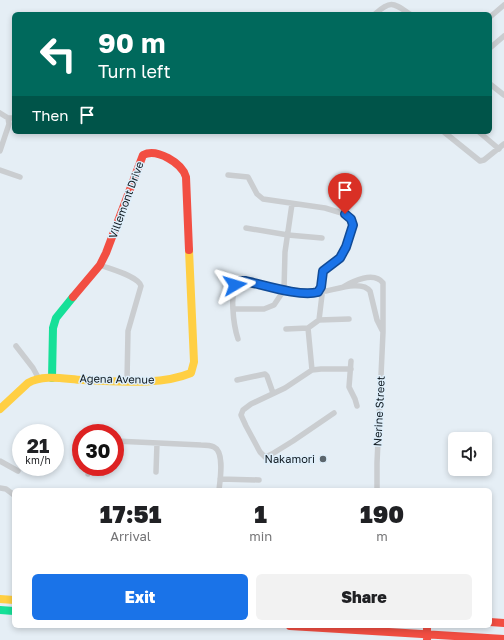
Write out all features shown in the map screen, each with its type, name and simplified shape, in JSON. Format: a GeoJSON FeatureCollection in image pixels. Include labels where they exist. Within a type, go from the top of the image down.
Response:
{"type":"FeatureCollection","features":[{"type":"Feature","properties":{"kind":"street"},"geometry":{"type":"LineString","coordinates":[[377,12],[388,4],[395,5],[407,12]]}},
{"type":"Feature","properties":{"kind":"street"},"geometry":{"type":"LineString","coordinates":[[492,15],[504,5]]}},
{"type":"Feature","properties":{"kind":"street"},"geometry":{"type":"LineString","coordinates":[[492,46],[504,36]]}},
{"type":"Feature","properties":{"kind":"street"},"geometry":{"type":"LineString","coordinates":[[492,86],[504,95]]}},
{"type":"Feature","properties":{"kind":"street"},"geometry":{"type":"LineString","coordinates":[[0,113],[11,118],[0,151]]}},
{"type":"Feature","properties":{"kind":"street"},"geometry":{"type":"LineString","coordinates":[[446,134],[480,161],[484,160],[504,144]]}},
{"type":"Feature","properties":{"kind":"street"},"geometry":{"type":"LineString","coordinates":[[481,134],[498,149]]}},
{"type":"Feature","properties":{"kind":"street","name":"Villemont Drive"},"geometry":{"type":"LineString","coordinates":[[52,378],[53,336],[56,318],[100,265],[106,253],[142,155],[149,152],[173,161],[185,172],[187,184],[194,362],[193,370]]}},
{"type":"Feature","properties":{"kind":"street"},"geometry":{"type":"LineString","coordinates":[[0,170],[20,177]]}},
{"type":"Feature","properties":{"kind":"street"},"geometry":{"type":"LineString","coordinates":[[228,174],[248,177],[257,194],[263,199],[292,204],[318,206],[345,214],[352,221],[352,229],[345,251],[340,258],[323,271],[319,320]]}},
{"type":"Feature","properties":{"kind":"street"},"geometry":{"type":"LineString","coordinates":[[234,309],[264,309],[276,303],[284,290],[285,258],[292,204]]}},
{"type":"Feature","properties":{"kind":"street"},"geometry":{"type":"LineString","coordinates":[[246,228],[288,235],[322,238]]}},
{"type":"Feature","properties":{"kind":"street"},"geometry":{"type":"LineString","coordinates":[[100,265],[134,278],[140,282],[141,286],[128,331],[126,381]]}},
{"type":"Feature","properties":{"kind":"street"},"geometry":{"type":"LineString","coordinates":[[343,287],[371,277]]}},
{"type":"Feature","properties":{"kind":"street"},"geometry":{"type":"LineString","coordinates":[[238,339],[234,324],[234,290],[235,285],[239,281],[284,290],[310,293],[362,285],[367,287],[371,277]]}},
{"type":"Feature","properties":{"kind":"street","name":"Nerine Street"},"geometry":{"type":"LineString","coordinates":[[371,277],[377,278],[383,283],[377,488]]}},
{"type":"Feature","properties":{"kind":"street","name":"Nerine Street"},"geometry":{"type":"LineString","coordinates":[[367,287],[370,291],[377,320],[382,332]]}},
{"type":"Feature","properties":{"kind":"street"},"geometry":{"type":"LineString","coordinates":[[286,329],[308,328],[319,320],[349,319]]}},
{"type":"Feature","properties":{"kind":"street"},"geometry":{"type":"LineString","coordinates":[[308,328],[312,370]]}},
{"type":"Feature","properties":{"kind":"street"},"geometry":{"type":"LineString","coordinates":[[16,346],[39,379]]}},
{"type":"Feature","properties":{"kind":"street"},"geometry":{"type":"LineString","coordinates":[[352,361],[349,387],[357,406]]}},
{"type":"Feature","properties":{"kind":"street"},"geometry":{"type":"LineString","coordinates":[[334,413],[294,441],[272,454],[265,456],[260,452],[241,415],[243,410],[246,408],[285,388],[312,370],[351,369]]}},
{"type":"Feature","properties":{"kind":"street","name":"Agena Avenue"},"geometry":{"type":"LineString","coordinates":[[0,409],[28,384],[39,379],[52,378],[143,381],[180,378],[187,376],[193,370]]}},
{"type":"Feature","properties":{"kind":"street"},"geometry":{"type":"LineString","coordinates":[[237,380],[265,374],[273,393]]}},
{"type":"Feature","properties":{"kind":"street"},"geometry":{"type":"LineString","coordinates":[[124,441],[213,446],[217,449],[220,457],[219,488]]}},
{"type":"Feature","properties":{"kind":"street"},"geometry":{"type":"LineString","coordinates":[[156,472],[158,443]]}},
{"type":"Feature","properties":{"kind":"street"},"geometry":{"type":"LineString","coordinates":[[0,461],[12,468]]}},
{"type":"Feature","properties":{"kind":"street"},"geometry":{"type":"LineString","coordinates":[[220,479],[259,480]]}},
{"type":"Feature","properties":{"kind":"street"},"geometry":{"type":"LineString","coordinates":[[0,488],[6,489],[12,494]]}},
{"type":"Feature","properties":{"kind":"street"},"geometry":{"type":"LineString","coordinates":[[0,599],[12,600]]}},
{"type":"Feature","properties":{"kind":"street"},"geometry":{"type":"LineString","coordinates":[[0,610],[12,611]]}},
{"type":"Feature","properties":{"kind":"street"},"geometry":{"type":"LineString","coordinates":[[492,622],[502,623]]}},
{"type":"Feature","properties":{"kind":"street"},"geometry":{"type":"LineString","coordinates":[[327,628],[504,638]]}},
{"type":"Feature","properties":{"kind":"street"},"geometry":{"type":"LineString","coordinates":[[382,631],[406,640]]}},
{"type":"Feature","properties":{"kind":"street"},"geometry":{"type":"LineString","coordinates":[[452,640],[461,636]]}},
{"type":"Feature","properties":{"kind":"traffic: fast"},"geometry":{"type":"LineString","coordinates":[[52,378],[53,328],[56,318],[73,297]]}},
{"type":"Feature","properties":{"kind":"traffic: fast"},"geometry":{"type":"LineString","coordinates":[[0,610],[12,611]]}},
{"type":"Feature","properties":{"kind":"traffic: slow"},"geometry":{"type":"LineString","coordinates":[[0,409],[28,383],[34,380],[54,378],[138,382],[166,380],[191,373],[194,362],[189,250]]}},
{"type":"Feature","properties":{"kind":"traffic: slow"},"geometry":{"type":"LineString","coordinates":[[0,599],[12,600]]}},
{"type":"Feature","properties":{"kind":"traffic: jam"},"geometry":{"type":"LineString","coordinates":[[73,297],[100,265],[106,253],[143,155],[149,153],[162,155],[174,162],[184,172],[186,177],[189,250]]}},
{"type":"Feature","properties":{"kind":"traffic: jam"},"geometry":{"type":"LineString","coordinates":[[492,622],[504,623]]}},
{"type":"Feature","properties":{"kind":"traffic: jam"},"geometry":{"type":"LineString","coordinates":[[323,628],[504,639]]}},
{"type":"Feature","properties":{"kind":"traffic: jam"},"geometry":{"type":"LineString","coordinates":[[427,628],[427,640]]}},
{"type":"Feature","properties":{"kind":"place","name":"Nakamori"},"geometry":{"type":"Point","coordinates":[323,459]}},
{"type":"Feature","properties":{"kind":"route"},"geometry":{"type":"LineString","coordinates":[[235,285],[241,280],[284,290],[310,293],[318,292],[319,288],[321,287],[323,271],[340,258],[346,247],[353,225],[351,219],[345,214]]}}]}
